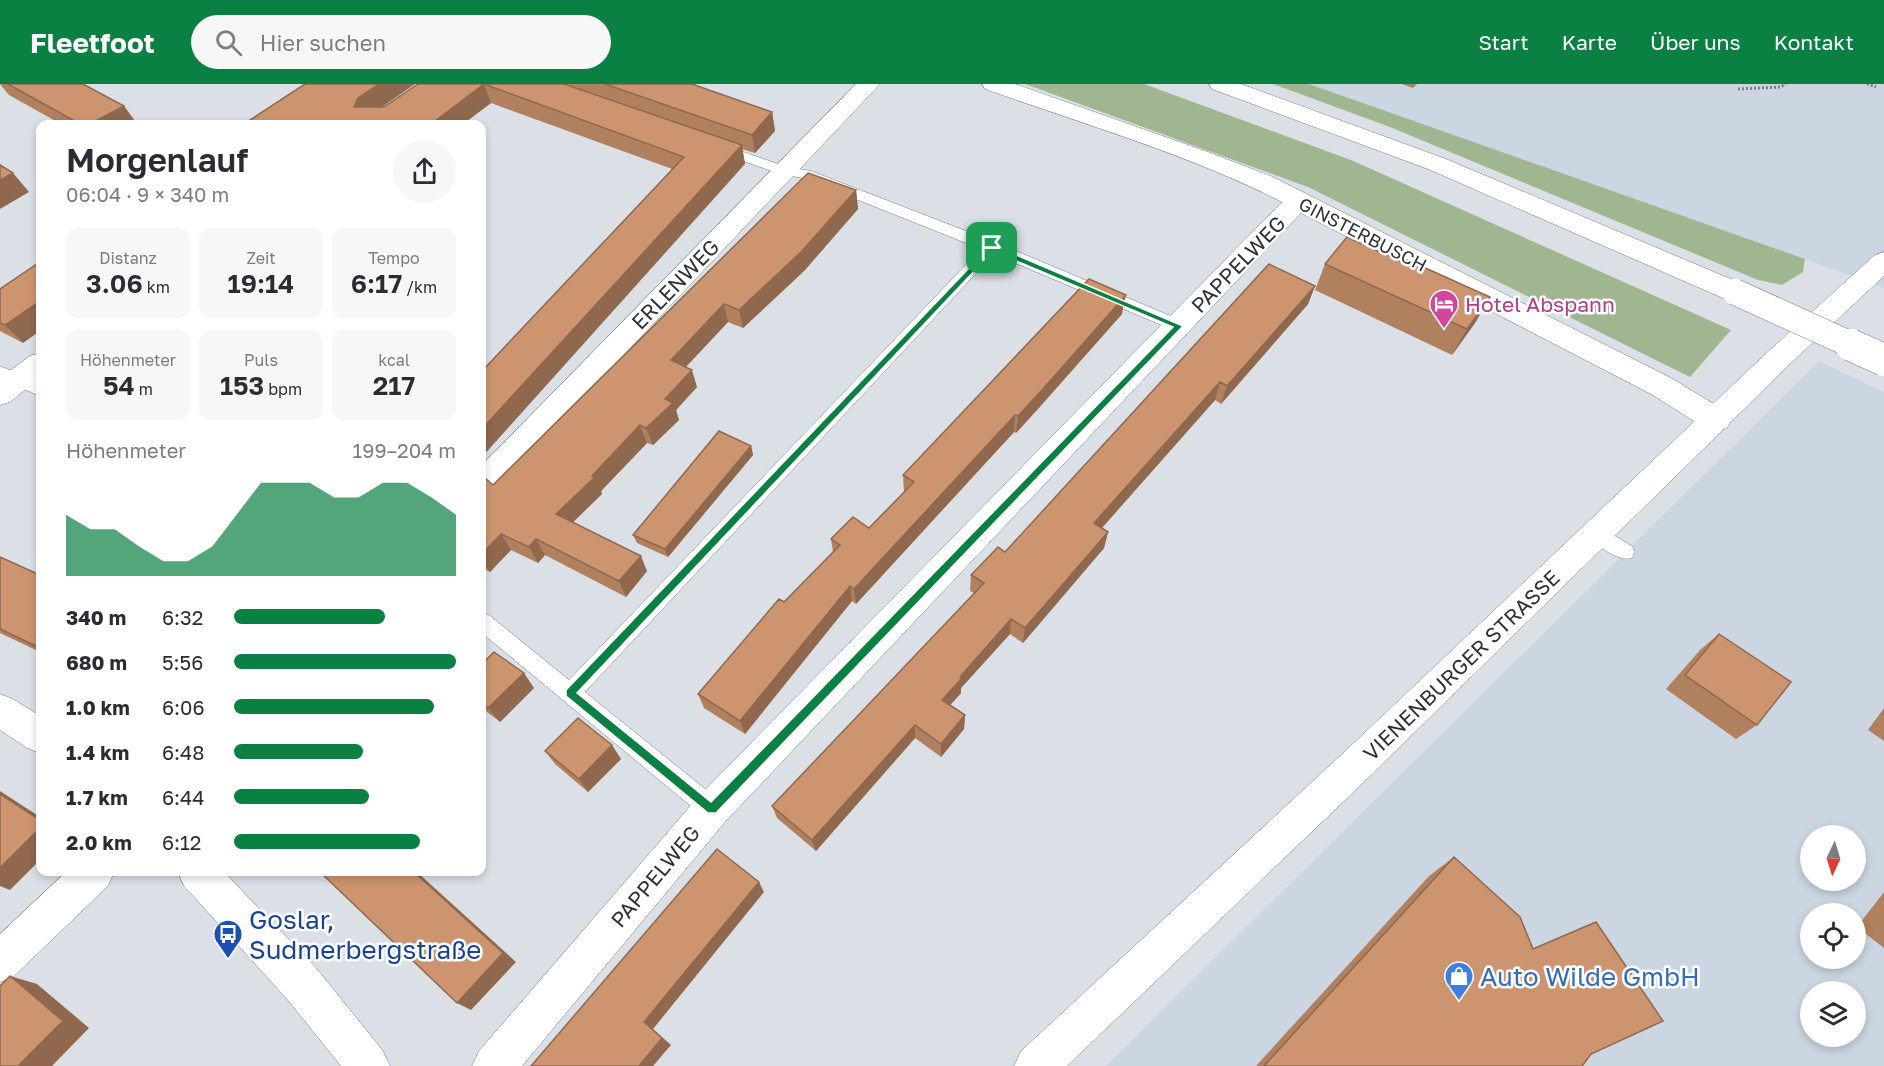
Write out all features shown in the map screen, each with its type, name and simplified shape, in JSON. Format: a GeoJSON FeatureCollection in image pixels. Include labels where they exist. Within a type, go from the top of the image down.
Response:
{"type":"FeatureCollection","features":[{"type":"Feature","properties":{"kind":"main road","name":"ERLENWEG"},"geometry":{"type":"LineString","coordinates":[[486,480],[869,84]]}},
{"type":"Feature","properties":{"kind":"main road","name":"GINSTERBUSCH"},"geometry":{"type":"LineString","coordinates":[[993,84],[1199,157],[1264,183],[1661,386],[1716,420]]}},
{"type":"Feature","properties":{"kind":"main road"},"geometry":{"type":"LineString","coordinates":[[1220,84],[1437,164],[1735,292],[1884,360]]}},
{"type":"Feature","properties":{"kind":"main road","name":"PAPPELWEG"},"geometry":{"type":"LineString","coordinates":[[494,1066],[712,809],[1298,201]]}},
{"type":"Feature","properties":{"kind":"main road","name":"VIENENBURGER STRASSE"},"geometry":{"type":"LineString","coordinates":[[1036,1066],[1611,543],[1716,420],[1884,261]]}},
{"type":"Feature","properties":{"kind":"main road"},"geometry":{"type":"LineString","coordinates":[[0,710],[36,733]]}},
{"type":"Feature","properties":{"kind":"main road"},"geometry":{"type":"LineString","coordinates":[[0,962],[90,876]]}},
{"type":"Feature","properties":{"kind":"main road"},"geometry":{"type":"LineString","coordinates":[[202,876],[302,984],[368,1066]]}},
{"type":"Feature","properties":{"kind":"lane"},"geometry":{"type":"LineString","coordinates":[[706,143],[785,171],[806,174],[1179,326]]}},
{"type":"Feature","properties":{"kind":"lane"},"geometry":{"type":"LineString","coordinates":[[570,693],[992,248]]}},
{"type":"Feature","properties":{"kind":"lane"},"geometry":{"type":"LineString","coordinates":[[486,624],[712,809]]}},
{"type":"Feature","properties":{"kind":"path"},"geometry":{"type":"LineString","coordinates":[[1738,89],[1780,87],[1786,84]]}},
{"type":"Feature","properties":{"kind":"path"},"geometry":{"type":"LineString","coordinates":[[1867,84],[1876,87]]}},
{"type":"Feature","properties":{"kind":"shaded area"},"geometry":{"type":"Polygon","coordinates":[[[1309,84],[1884,84],[1884,288],[1805,259],[1309,84]]]}},
{"type":"Feature","properties":{"kind":"shaded area"},"geometry":{"type":"Polygon","coordinates":[[[1819,361],[1884,392],[1884,1066],[1106,1066],[1819,361]]]}},
{"type":"Feature","properties":{"kind":"green space"},"geometry":{"type":"Polygon","coordinates":[[[1025,84],[1144,84],[1351,160],[1731,330],[1690,377],[1308,187],[1025,84]]]}},
{"type":"Feature","properties":{"kind":"green space"},"geometry":{"type":"Polygon","coordinates":[[[1273,84],[1309,84],[1805,259],[1803,272],[1782,285],[1758,280],[1390,127],[1273,84]]]}},
{"type":"Feature","properties":{"kind":"building"},"geometry":{"type":"Polygon","coordinates":[[[8,84],[83,84],[124,106],[98,120],[73,120],[8,84]]]}},
{"type":"Feature","properties":{"kind":"building"},"geometry":{"type":"Polygon","coordinates":[[[305,84],[379,84],[358,98],[354,107],[384,107],[418,84],[484,84],[436,120],[250,120],[305,84]]]}},
{"type":"Feature","properties":{"kind":"building"},"geometry":{"type":"Polygon","coordinates":[[[484,84],[564,84],[742,145],[486,425],[486,367],[684,157],[484,84]]]}},
{"type":"Feature","properties":{"kind":"building"},"geometry":{"type":"Polygon","coordinates":[[[605,84],[692,84],[772,112],[752,135],[605,84]]]}},
{"type":"Feature","properties":{"kind":"building"},"geometry":{"type":"Polygon","coordinates":[[[0,165],[13,173],[0,180],[0,165]]]}},
{"type":"Feature","properties":{"kind":"building"},"geometry":{"type":"Polygon","coordinates":[[[808,173],[856,190],[801,252],[739,310],[724,304],[671,360],[692,370],[665,399],[673,403],[646,428],[640,425],[592,476],[595,477],[556,514],[641,556],[619,581],[536,539],[529,547],[501,534],[486,550],[486,479],[493,485],[808,173]]]}},
{"type":"Feature","properties":{"kind":"building"},"geometry":{"type":"Polygon","coordinates":[[[1347,237],[1400,261],[1403,258],[1490,297],[1467,329],[1325,264],[1347,237]]]}},
{"type":"Feature","properties":{"kind":"building"},"geometry":{"type":"Polygon","coordinates":[[[1269,264],[1315,286],[1227,386],[1220,382],[1094,523],[1108,532],[1025,628],[1011,619],[960,677],[962,678],[942,700],[965,715],[941,744],[915,725],[812,840],[772,806],[984,583],[971,575],[998,547],[1005,552],[1269,264]]]}},
{"type":"Feature","properties":{"kind":"building"},"geometry":{"type":"Polygon","coordinates":[[[36,265],[36,304],[5,325],[0,323],[0,289],[36,265]]]}},
{"type":"Feature","properties":{"kind":"building"},"geometry":{"type":"Polygon","coordinates":[[[1089,279],[1126,295],[1018,416],[1015,415],[854,589],[850,586],[740,721],[698,694],[779,599],[784,602],[840,545],[831,539],[853,517],[869,528],[914,482],[903,475],[1089,279]]]}},
{"type":"Feature","properties":{"kind":"building"},"geometry":{"type":"Polygon","coordinates":[[[719,431],[751,446],[665,549],[633,535],[719,431]]]}},
{"type":"Feature","properties":{"kind":"building"},"geometry":{"type":"Polygon","coordinates":[[[0,557],[36,573],[36,646],[0,629],[0,557]]]}},
{"type":"Feature","properties":{"kind":"building"},"geometry":{"type":"Polygon","coordinates":[[[1719,634],[1791,682],[1757,725],[1685,675],[1719,634]]]}},
{"type":"Feature","properties":{"kind":"building"},"geometry":{"type":"Polygon","coordinates":[[[494,652],[524,673],[488,708],[486,706],[486,660],[494,652]]]}},
{"type":"Feature","properties":{"kind":"building"},"geometry":{"type":"Polygon","coordinates":[[[578,718],[612,745],[579,779],[545,751],[578,718]]]}},
{"type":"Feature","properties":{"kind":"building"},"geometry":{"type":"Polygon","coordinates":[[[0,794],[36,817],[36,832],[0,868],[0,794]]]}},
{"type":"Feature","properties":{"kind":"building"},"geometry":{"type":"Polygon","coordinates":[[[717,849],[759,882],[644,1022],[662,1038],[639,1066],[531,1066],[717,849]]]}},
{"type":"Feature","properties":{"kind":"building","name":"Auto Wilde GmbH"},"geometry":{"type":"Polygon","coordinates":[[[1454,857],[1520,917],[1533,949],[1596,922],[1663,1021],[1591,1054],[1582,1066],[1264,1066],[1454,857]]]}},
{"type":"Feature","properties":{"kind":"building"},"geometry":{"type":"Polygon","coordinates":[[[324,876],[418,876],[503,953],[457,1003],[324,876]]]}},
{"type":"Feature","properties":{"kind":"building"},"geometry":{"type":"Polygon","coordinates":[[[10,976],[63,1021],[18,1066],[0,1066],[0,986],[10,976]]]}},
{"type":"Feature","properties":{"kind":"place","name":"Hotel Abspann"},"geometry":{"type":"Point","coordinates":[1444,330]}},
{"type":"Feature","properties":{"kind":"place","name":"Goslar, Sudmerbergstraße"},"geometry":{"type":"Point","coordinates":[228,960]}},
{"type":"Feature","properties":{"kind":"place","name":"Auto Wilde GmbH"},"geometry":{"type":"Point","coordinates":[1459,1002]}},
{"type":"Feature","properties":{"kind":"route"},"geometry":{"type":"LineString","coordinates":[[992,248],[1179,326],[712,809],[570,693],[992,248]]}}]}
